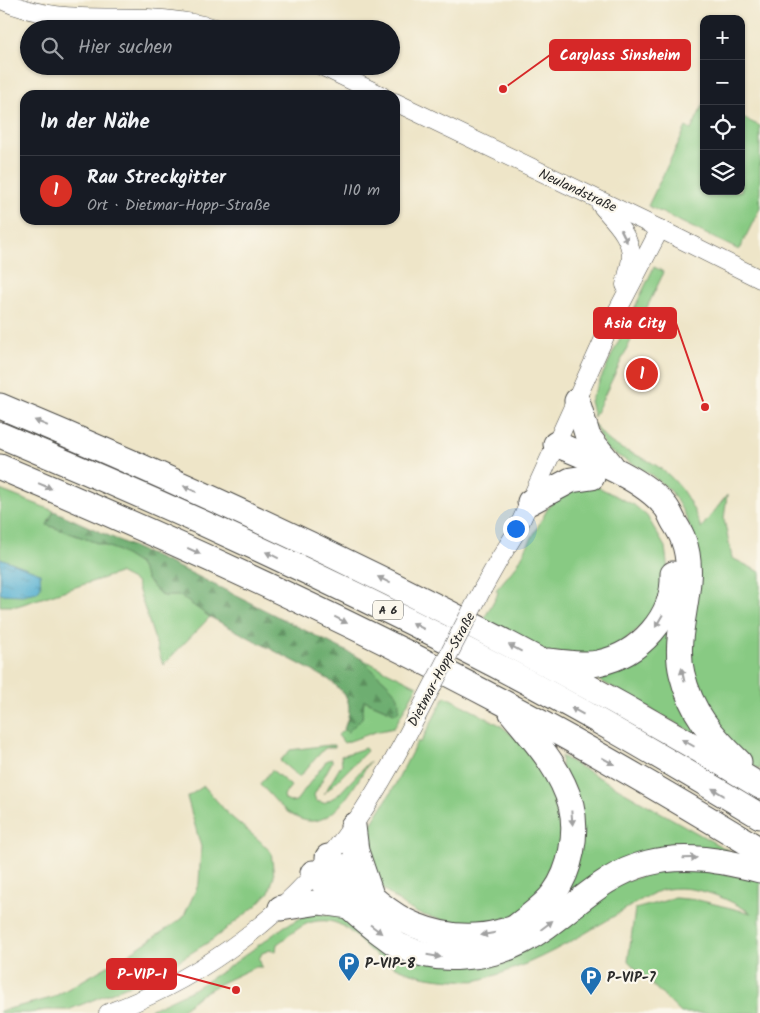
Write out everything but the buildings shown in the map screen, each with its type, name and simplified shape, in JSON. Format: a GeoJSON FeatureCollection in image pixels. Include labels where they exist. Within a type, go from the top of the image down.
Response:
{"type":"FeatureCollection","features":[{"type":"Feature","properties":{"kind":"highway"},"geometry":{"type":"LineString","coordinates":[[577,402],[588,437],[616,471]]}},
{"type":"Feature","properties":{"kind":"highway"},"geometry":{"type":"LineString","coordinates":[[0,406],[189,488],[381,578],[540,661],[760,784]]}},
{"type":"Feature","properties":{"kind":"highway","name":"A 6"},"geometry":{"type":"LineString","coordinates":[[0,435],[139,493],[261,549],[446,640],[651,752],[760,816]]}},
{"type":"Feature","properties":{"kind":"highway"},"geometry":{"type":"LineString","coordinates":[[554,450],[616,471],[651,492],[665,506],[684,539],[688,559],[688,585],[679,650],[682,673],[688,695],[708,731],[760,784]]}},
{"type":"Feature","properties":{"kind":"highway"},"geometry":{"type":"LineString","coordinates":[[540,661],[596,664],[624,654],[642,642],[656,627],[668,606],[674,582],[673,567],[666,538],[651,513],[636,500],[619,489],[592,477],[554,450]]}},
{"type":"Feature","properties":{"kind":"highway","name":"A 6"},"geometry":{"type":"LineString","coordinates":[[0,467],[124,520],[321,610],[504,703],[760,850]]}},
{"type":"Feature","properties":{"kind":"highway"},"geometry":{"type":"LineString","coordinates":[[530,502],[571,480],[592,477]]}},
{"type":"Feature","properties":{"kind":"highway"},"geometry":{"type":"LineString","coordinates":[[320,865],[372,896],[393,914],[413,925],[435,932],[461,936],[487,936],[514,928],[540,908],[554,893],[567,867],[574,829],[571,807],[564,785],[555,768],[504,703]]}},
{"type":"Feature","properties":{"kind":"highway"},"geometry":{"type":"LineString","coordinates":[[353,826],[360,868],[372,896]]}},
{"type":"Feature","properties":{"kind":"highway"},"geometry":{"type":"LineString","coordinates":[[320,865],[349,906],[370,925],[398,945],[422,954],[447,958],[494,953],[521,942],[544,928],[584,895],[617,874],[647,863],[667,859],[698,858],[760,870]]}},
{"type":"Feature","properties":{"kind":"highway"},"geometry":{"type":"LineString","coordinates":[[281,908],[320,902],[349,906]]}},
{"type":"Feature","properties":{"kind":"street"},"geometry":{"type":"LineString","coordinates":[[1,0],[26,10],[50,14],[165,20]]}},
{"type":"Feature","properties":{"kind":"street"},"geometry":{"type":"LineString","coordinates":[[340,75],[371,90]]}},
{"type":"Feature","properties":{"kind":"street","name":"Neulandstraße"},"geometry":{"type":"LineString","coordinates":[[400,104],[760,279]]}},
{"type":"Feature","properties":{"kind":"street"},"geometry":{"type":"LineString","coordinates":[[594,198],[624,233],[631,257],[625,284],[612,321]]}},
{"type":"Feature","properties":{"kind":"street","name":"Dietmar-Hopp-Straße"},"geometry":{"type":"LineString","coordinates":[[108,1013],[135,1003],[183,978],[233,948],[281,908],[353,826],[392,762],[483,588],[515,534],[577,402],[612,321],[660,229]]}},
{"type":"Feature","properties":{"kind":"green space"},"geometry":{"type":"Polygon","coordinates":[[[700,111],[700,195],[745,195],[745,119],[760,126],[760,208],[739,250],[648,206],[686,127],[691,130],[700,111]]]}},
{"type":"Feature","properties":{"kind":"green space"},"geometry":{"type":"Polygon","coordinates":[[[654,267],[664,272],[594,417],[590,401],[654,267]]]}},
{"type":"Feature","properties":{"kind":"green space"},"geometry":{"type":"Polygon","coordinates":[[[593,423],[612,443],[652,463],[672,478],[689,501],[701,528],[727,495],[724,519],[732,558],[760,572],[760,770],[735,753],[689,682],[695,540],[685,515],[671,491],[650,474],[606,449],[593,423]]]}},
{"type":"Feature","properties":{"kind":"green space"},"geometry":{"type":"Polygon","coordinates":[[[598,487],[634,505],[647,516],[665,547],[669,578],[662,609],[607,655],[548,653],[484,619],[498,593],[496,590],[517,565],[549,506],[567,489],[598,487]]]}},
{"type":"Feature","properties":{"kind":"green space"},"geometry":{"type":"Polygon","coordinates":[[[0,490],[54,511],[47,525],[117,550],[139,564],[148,581],[162,596],[180,596],[210,617],[163,665],[136,582],[119,573],[17,606],[0,606],[0,594],[27,593],[40,573],[0,558],[0,490]]]}},
{"type":"Feature","properties":{"kind":"green space"},"geometry":{"type":"Polygon","coordinates":[[[54,511],[193,574],[362,659],[395,692],[399,710],[395,713],[364,700],[362,718],[348,732],[344,729],[349,713],[348,701],[341,690],[328,679],[210,617],[180,596],[162,596],[148,581],[139,564],[117,550],[47,525],[54,511]]]}},
{"type":"Feature","properties":{"kind":"green space"},"geometry":{"type":"Polygon","coordinates":[[[669,615],[706,740],[581,670],[669,615]]]}},
{"type":"Feature","properties":{"kind":"green space"},"geometry":{"type":"Polygon","coordinates":[[[362,659],[417,686],[394,728],[375,732],[344,743],[338,735],[344,729],[348,732],[362,718],[364,700],[394,713],[387,683],[369,668],[362,659]]]}},
{"type":"Feature","properties":{"kind":"green space"},"geometry":{"type":"Polygon","coordinates":[[[445,696],[500,725],[537,755],[556,781],[567,843],[541,901],[492,926],[457,924],[419,914],[403,905],[375,882],[363,837],[393,789],[417,742],[421,742],[445,696]]]}},
{"type":"Feature","properties":{"kind":"green space"},"geometry":{"type":"Polygon","coordinates":[[[335,745],[335,747],[324,749],[299,777],[280,761],[290,750],[335,745]]]}},
{"type":"Feature","properties":{"kind":"green space"},"geometry":{"type":"Polygon","coordinates":[[[365,748],[367,751],[324,794],[342,764],[341,756],[365,748]]]}},
{"type":"Feature","properties":{"kind":"green space"},"geometry":{"type":"Polygon","coordinates":[[[561,756],[736,855],[700,850],[563,901],[561,756]]]}},
{"type":"Feature","properties":{"kind":"green space"},"geometry":{"type":"Polygon","coordinates":[[[332,759],[314,795],[316,801],[324,803],[338,795],[370,761],[341,804],[332,813],[321,819],[310,821],[298,818],[282,808],[260,784],[272,770],[291,786],[284,795],[285,800],[290,802],[296,801],[327,760],[332,759]]]}},
{"type":"Feature","properties":{"kind":"green space"},"geometry":{"type":"Polygon","coordinates":[[[204,786],[229,815],[271,852],[274,876],[269,892],[257,905],[212,940],[167,968],[140,981],[68,1010],[0,1013],[0,1011],[52,998],[127,955],[183,918],[199,883],[201,847],[187,797],[204,786]]]}},
{"type":"Feature","properties":{"kind":"green space"},"geometry":{"type":"Polygon","coordinates":[[[678,865],[760,880],[760,1013],[681,1013],[628,961],[635,909],[675,898],[698,900],[751,913],[731,902],[708,893],[685,888],[673,888],[647,896],[541,957],[511,970],[474,981],[437,978],[408,972],[381,959],[343,926],[334,922],[312,922],[299,928],[277,944],[276,951],[270,950],[262,953],[259,959],[262,967],[255,967],[221,983],[197,997],[178,1013],[143,1013],[190,991],[226,969],[285,926],[311,913],[345,916],[395,952],[678,865]]]}},
{"type":"Feature","properties":{"kind":"water"},"geometry":{"type":"Polygon","coordinates":[[[0,558],[40,573],[41,587],[37,592],[22,595],[0,594],[0,558]]]}},
{"type":"Feature","properties":{"kind":"place","name":"Carglass Sinsheim"},"geometry":{"type":"Point","coordinates":[503,89]}},
{"type":"Feature","properties":{"kind":"place","name":"Rau Streckgitter"},"geometry":{"type":"Point","coordinates":[642,374]}},
{"type":"Feature","properties":{"kind":"place","name":"Asia City"},"geometry":{"type":"Point","coordinates":[705,407]}},
{"type":"Feature","properties":{"kind":"place","name":"P-VIP-8"},"geometry":{"type":"Point","coordinates":[349,982]}},
{"type":"Feature","properties":{"kind":"place","name":"P-VIP-1"},"geometry":{"type":"Point","coordinates":[236,990]}},
{"type":"Feature","properties":{"kind":"place","name":"P-VIP-7"},"geometry":{"type":"Point","coordinates":[591,996]}}]}
